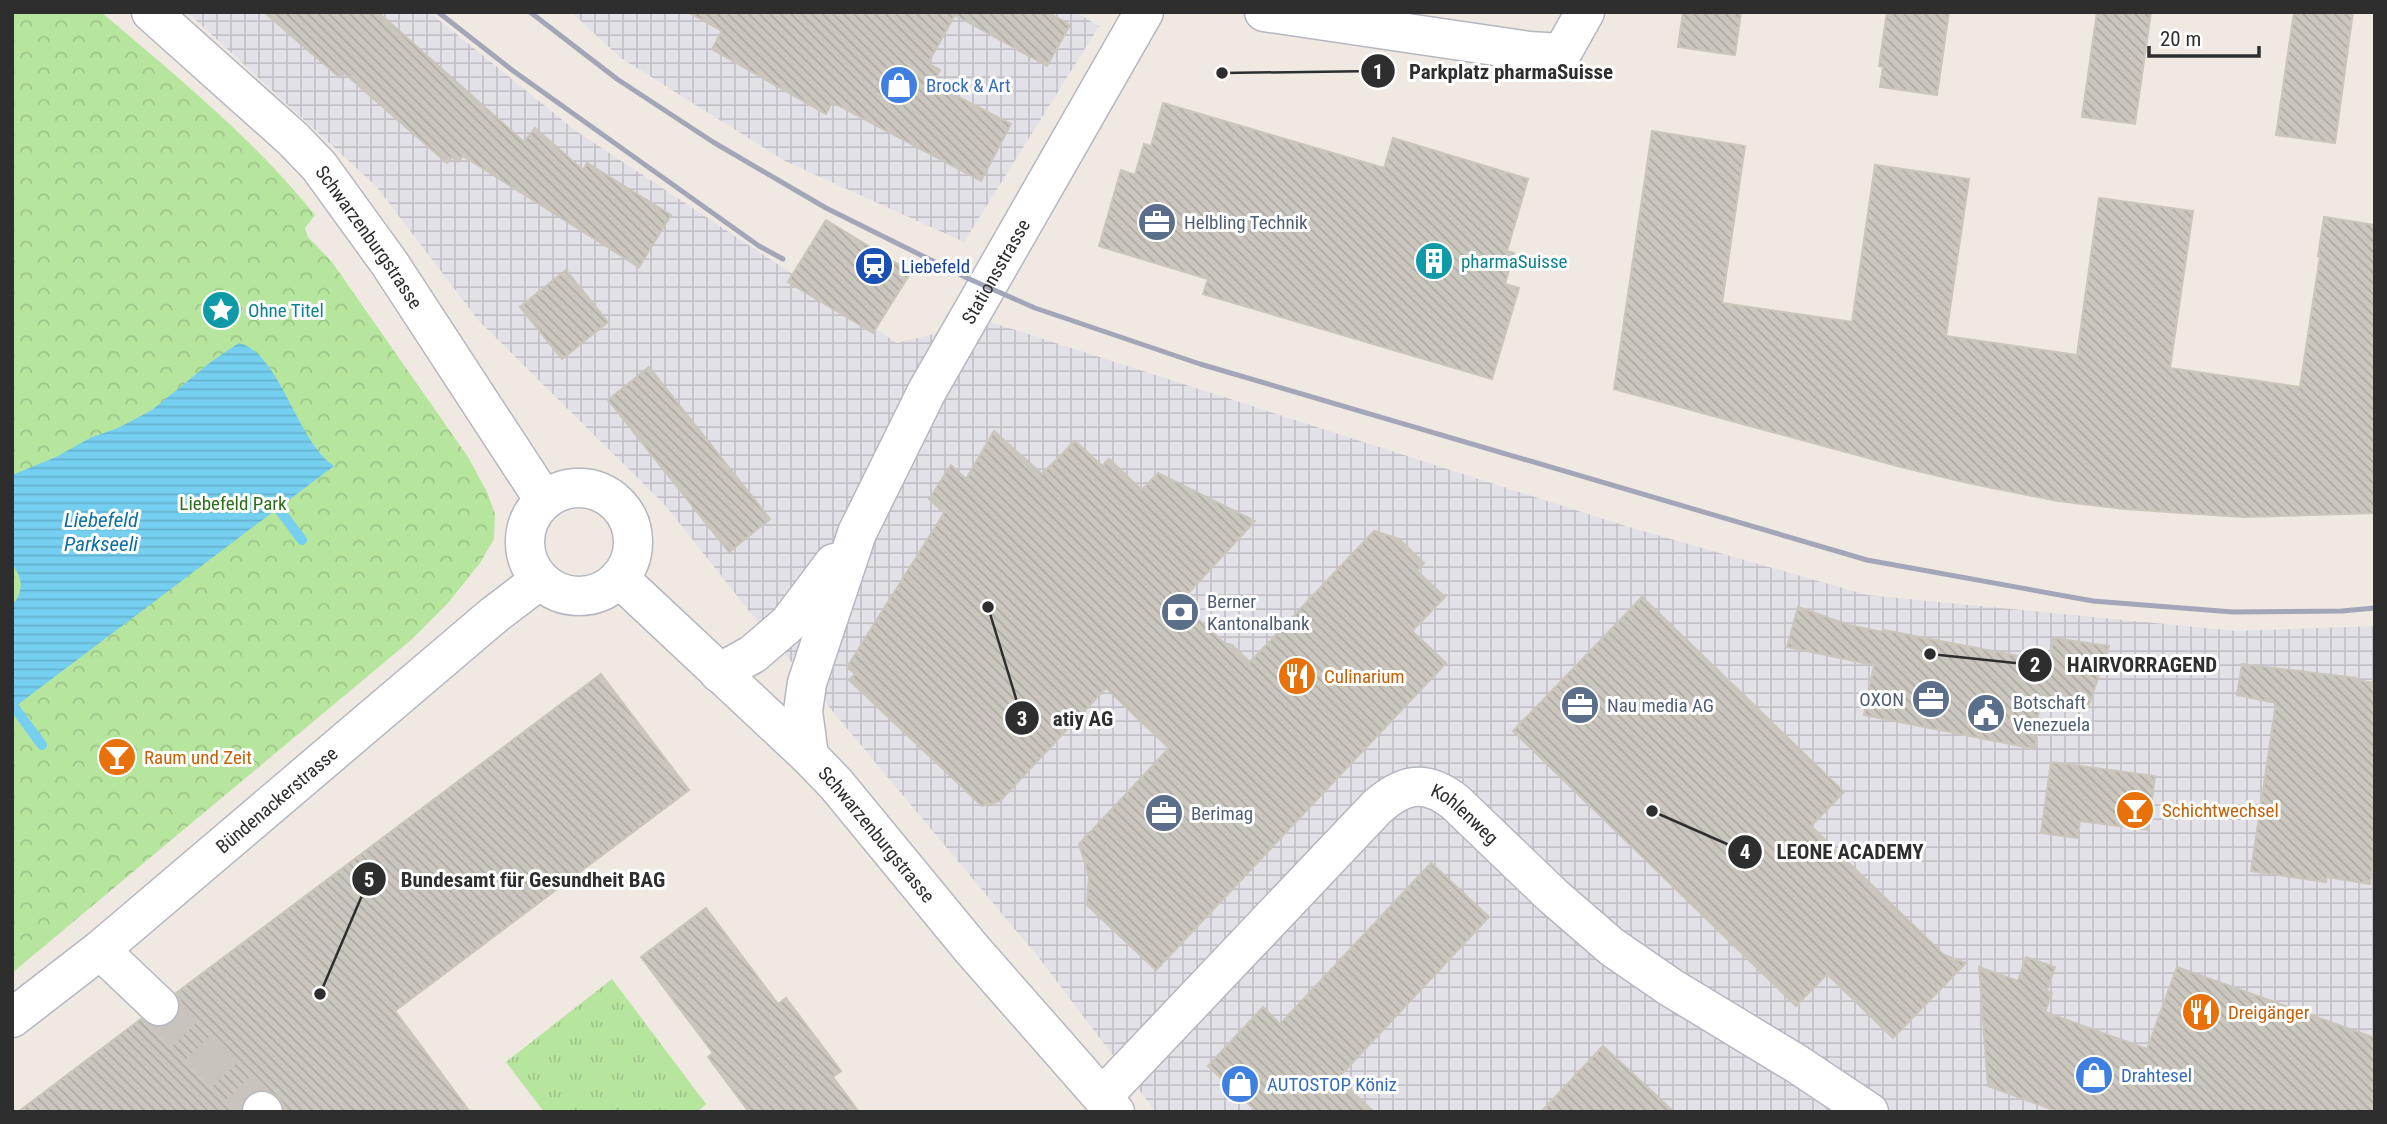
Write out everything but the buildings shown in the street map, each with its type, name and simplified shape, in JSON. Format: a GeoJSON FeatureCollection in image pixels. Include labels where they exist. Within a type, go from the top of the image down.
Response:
{"type":"FeatureCollection","features":[{"type":"Feature","properties":{"kind":"street","name":"Schwarzenburgstrasse"},"geometry":{"type":"LineString","coordinates":[[151,12],[293,139],[344,198],[544,500]]}},
{"type":"Feature","properties":{"kind":"street","name":"Stationsstrasse"},"geometry":{"type":"LineString","coordinates":[[809,756],[803,711],[807,682],[857,533],[933,379],[1144,12]]}},
{"type":"Feature","properties":{"kind":"street"},"geometry":{"type":"LineString","coordinates":[[1264,12],[1529,51],[1562,53],[1584,12]]}},
{"type":"Feature","properties":{"kind":"street"},"geometry":{"type":"LineString","coordinates":[[578,487],[596,490],[612,498],[624,512],[631,528],[633,546],[628,564],[619,578],[605,589],[571,596],[554,590],[540,580],[530,565],[525,548],[526,530],[533,513],[544,500],[560,491],[578,487]]}},
{"type":"Feature","properties":{"kind":"street","name":"Stationsstrasse"},"geometry":{"type":"LineString","coordinates":[[719,673],[753,654],[789,623],[857,533]]}},
{"type":"Feature","properties":{"kind":"street","name":"Schwarzenburgstrasse"},"geometry":{"type":"LineString","coordinates":[[619,578],[836,784],[971,948],[1108,1105]]}},
{"type":"Feature","properties":{"kind":"street","name":"Bündenackerstrasse"},"geometry":{"type":"LineString","coordinates":[[12,1018],[100,950],[483,624],[540,580]]}},
{"type":"Feature","properties":{"kind":"street","name":"Kohlenweg"},"geometry":{"type":"LineString","coordinates":[[1108,1105],[1377,807],[1401,789],[1423,786],[1444,793],[1455,802],[1553,896],[1636,964],[1869,1112]]}},
{"type":"Feature","properties":{"kind":"street"},"geometry":{"type":"LineString","coordinates":[[100,950],[159,1006]]}},
{"type":"Feature","properties":{"kind":"shaded area"},"geometry":{"type":"Polygon","coordinates":[[[187,12],[429,12],[576,131],[897,343],[987,321],[1622,525],[1867,595],[2236,631],[2375,626],[2375,1112],[1156,1112],[1039,958],[758,622],[665,505],[479,321],[376,186],[187,12]]]}},
{"type":"Feature","properties":{"kind":"shaded area"},"geometry":{"type":"Polygon","coordinates":[[[571,12],[1075,12],[1099,26],[964,242],[785,161],[621,58],[571,12]]]}},
{"type":"Feature","properties":{"kind":"green space","name":"Liebefeld Park"},"geometry":{"type":"Polygon","coordinates":[[[12,12],[101,12],[213,109],[266,160],[315,215],[305,228],[308,237],[332,262],[468,457],[487,492],[495,514],[494,539],[480,563],[448,603],[411,640],[12,973],[12,12]]]}},
{"type":"Feature","properties":{"kind":"green space"},"geometry":{"type":"Polygon","coordinates":[[[612,979],[706,1104],[697,1112],[544,1112],[506,1062],[612,979]]]}},
{"type":"Feature","properties":{"kind":"water","name":"Liebefeld Parkseeli"},"geometry":{"type":"Polygon","coordinates":[[[239,343],[254,350],[266,363],[309,438],[334,466],[12,709],[12,606],[21,585],[19,575],[12,565],[12,475],[56,457],[90,438],[118,428],[152,410],[212,361],[239,343]]]}},
{"type":"Feature","properties":{"kind":"waterway"},"geometry":{"type":"LineString","coordinates":[[278,508],[302,540]]}},
{"type":"Feature","properties":{"kind":"waterway"},"geometry":{"type":"LineString","coordinates":[[14,707],[42,745]]}},
{"type":"Feature","properties":{"kind":"tunnel"},"geometry":{"type":"LineString","coordinates":[[159,1006],[262,1111]]}},
{"type":"Feature","properties":{"kind":"railway"},"geometry":{"type":"LineString","coordinates":[[438,12],[512,70],[759,246],[783,259]]}},
{"type":"Feature","properties":{"kind":"railway"},"geometry":{"type":"LineString","coordinates":[[530,12],[617,79],[713,142],[826,208],[967,278],[1035,308],[1200,364],[1867,560],[2093,601],[2233,612],[2375,608]]}},
{"type":"Feature","properties":{"kind":"place","name":"Parkplatz pharmaSuisse"},"geometry":{"type":"Point","coordinates":[1222,73]}},
{"type":"Feature","properties":{"kind":"place","name":"Brock & Art"},"geometry":{"type":"Point","coordinates":[899,85]}},
{"type":"Feature","properties":{"kind":"place","name":"Helbling Technik"},"geometry":{"type":"Point","coordinates":[1157,222]}},
{"type":"Feature","properties":{"kind":"place","name":"pharmaSuisse"},"geometry":{"type":"Point","coordinates":[1434,261]}},
{"type":"Feature","properties":{"kind":"place","name":"Liebefeld"},"geometry":{"type":"Point","coordinates":[874,266]}},
{"type":"Feature","properties":{"kind":"place","name":"Ohne Titel"},"geometry":{"type":"Point","coordinates":[221,310]}},
{"type":"Feature","properties":{"kind":"place","name":"atiy AG"},"geometry":{"type":"Point","coordinates":[988,607]}},
{"type":"Feature","properties":{"kind":"place","name":"Berner Kantonalbank"},"geometry":{"type":"Point","coordinates":[1180,612]}},
{"type":"Feature","properties":{"kind":"place","name":"HAIRVORRAGEND"},"geometry":{"type":"Point","coordinates":[1930,654]}},
{"type":"Feature","properties":{"kind":"place","name":"Culinarium"},"geometry":{"type":"Point","coordinates":[1297,676]}},
{"type":"Feature","properties":{"kind":"place","name":"OXON"},"geometry":{"type":"Point","coordinates":[1931,699]}},
{"type":"Feature","properties":{"kind":"place","name":"Nau media AG"},"geometry":{"type":"Point","coordinates":[1580,705]}},
{"type":"Feature","properties":{"kind":"place","name":"Botschaft Venezuela"},"geometry":{"type":"Point","coordinates":[1986,713]}},
{"type":"Feature","properties":{"kind":"place","name":"Raum und Zeit"},"geometry":{"type":"Point","coordinates":[117,757]}},
{"type":"Feature","properties":{"kind":"place","name":"Schichtwechsel"},"geometry":{"type":"Point","coordinates":[2135,810]}},
{"type":"Feature","properties":{"kind":"place","name":"LEONE ACADEMY"},"geometry":{"type":"Point","coordinates":[1652,811]}},
{"type":"Feature","properties":{"kind":"place","name":"Berimag"},"geometry":{"type":"Point","coordinates":[1164,813]}},
{"type":"Feature","properties":{"kind":"place","name":"Bundesamt für Gesundheit BAG"},"geometry":{"type":"Point","coordinates":[320,994]}},
{"type":"Feature","properties":{"kind":"place","name":"Dreigänger"},"geometry":{"type":"Point","coordinates":[2201,1012]}},
{"type":"Feature","properties":{"kind":"place","name":"Drahtesel"},"geometry":{"type":"Point","coordinates":[2094,1075]}},
{"type":"Feature","properties":{"kind":"place","name":"AUTOSTOP Köniz"},"geometry":{"type":"Point","coordinates":[1240,1084]}}]}
